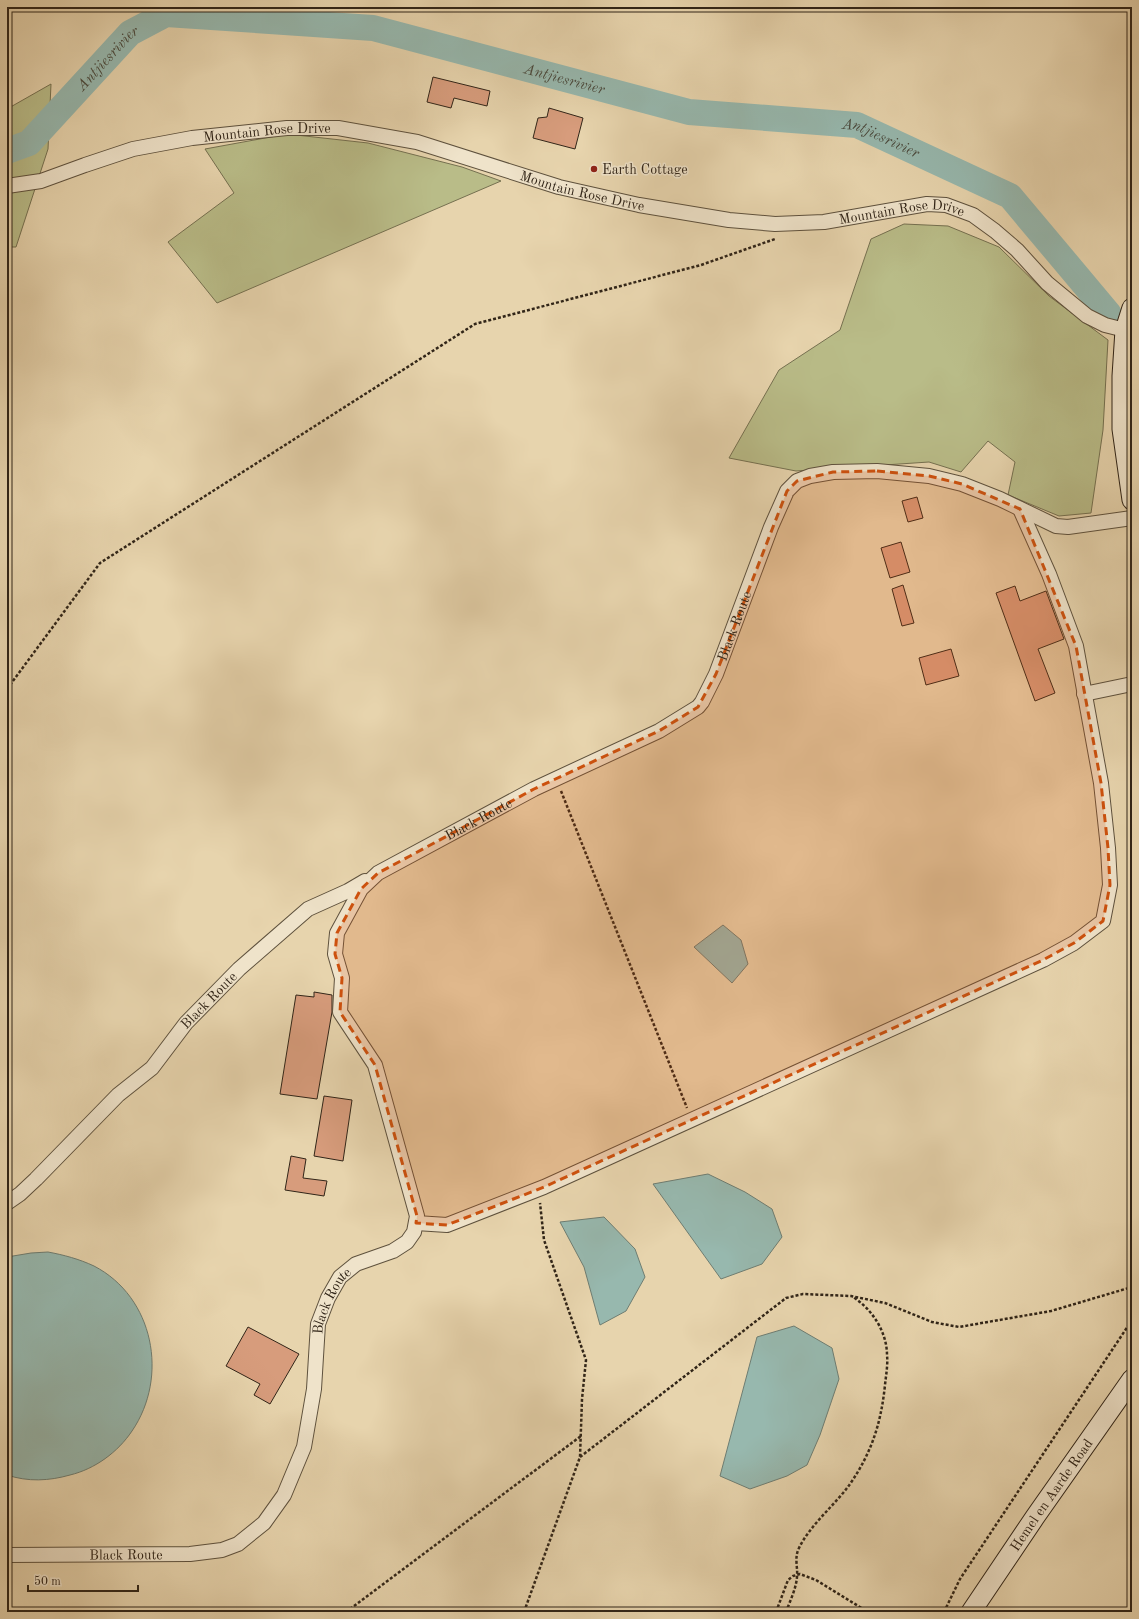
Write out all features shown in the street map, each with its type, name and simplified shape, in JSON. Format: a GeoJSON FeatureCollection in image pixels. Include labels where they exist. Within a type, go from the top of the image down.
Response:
{"type":"FeatureCollection","features":[{"type":"Feature","properties":{"kind":"main road"},"geometry":{"type":"LineString","coordinates":[[1132,308],[1125,330],[1122,376],[1122,429],[1132,500]]}},
{"type":"Feature","properties":{"kind":"main road","name":"Hemel en Aarde Road"},"geometry":{"type":"LineString","coordinates":[[971,1612],[1035,1517],[1132,1379]]}},
{"type":"Feature","properties":{"kind":"street","name":"Mountain Rose Drive"},"geometry":{"type":"LineString","coordinates":[[7,186],[41,181],[133,149],[192,138],[287,128],[338,128],[417,142],[559,186],[625,202],[729,220],[774,224],[824,222],[927,204],[946,205],[973,215],[995,231],[1016,250],[1047,283],[1087,316],[1105,325],[1125,330]]}},
{"type":"Feature","properties":{"kind":"street","name":"Black Route"},"geometry":{"type":"LineString","coordinates":[[7,1203],[20,1194],[36,1179],[118,1095],[152,1068],[186,1023],[239,969],[308,909],[348,891],[378,873],[556,779],[659,730],[698,707],[716,674],[771,527],[787,491],[798,481],[810,476],[833,472],[878,471],[929,476],[962,484],[1000,499],[1056,526],[1077,526],[1132,518]]}},
{"type":"Feature","properties":{"kind":"street"},"geometry":{"type":"LineString","coordinates":[[416,1223],[447,1225],[544,1187],[1043,960],[1074,943],[1103,922],[1110,884],[1108,848],[1101,783],[1076,646],[1049,574],[1020,509]]}},
{"type":"Feature","properties":{"kind":"street"},"geometry":{"type":"LineString","coordinates":[[1084,694],[1132,684]]}},
{"type":"Feature","properties":{"kind":"street","name":"Black Route"},"geometry":{"type":"LineString","coordinates":[[7,1556],[190,1554],[222,1550],[238,1544],[264,1524],[284,1495],[304,1447],[314,1389],[318,1324],[328,1298],[340,1278],[356,1264],[393,1251],[407,1242],[414,1232],[416,1223],[417,1216],[375,1065],[340,1012],[342,978],[335,954],[337,933],[361,889],[378,873]]}},
{"type":"Feature","properties":{"kind":"path"},"geometry":{"type":"LineString","coordinates":[[7,688],[100,563],[475,324],[701,265],[781,237]]}},
{"type":"Feature","properties":{"kind":"path"},"geometry":{"type":"LineString","coordinates":[[556,779],[692,1120]]}},
{"type":"Feature","properties":{"kind":"path"},"geometry":{"type":"LineString","coordinates":[[524,1612],[580,1457],[582,1399],[586,1360],[544,1240],[540,1198],[544,1187]]}},
{"type":"Feature","properties":{"kind":"path"},"geometry":{"type":"LineString","coordinates":[[580,1457],[786,1298],[803,1294],[851,1296],[885,1303],[932,1322],[959,1327],[1051,1311],[1132,1286]]}},
{"type":"Feature","properties":{"kind":"path"},"geometry":{"type":"LineString","coordinates":[[786,1612],[795,1588],[797,1574],[796,1557],[800,1546],[813,1528],[841,1496],[859,1470],[872,1444],[881,1416],[887,1362],[885,1342],[877,1322],[870,1312],[851,1296]]}},
{"type":"Feature","properties":{"kind":"path"},"geometry":{"type":"LineString","coordinates":[[944,1612],[960,1579],[1132,1320]]}},
{"type":"Feature","properties":{"kind":"path"},"geometry":{"type":"LineString","coordinates":[[346,1612],[581,1436]]}},
{"type":"Feature","properties":{"kind":"path"},"geometry":{"type":"LineString","coordinates":[[776,1612],[788,1580],[797,1574],[816,1580],[868,1612]]}},
{"type":"Feature","properties":{"kind":"highlighted area"},"geometry":{"type":"Polygon","coordinates":[[[877,471],[929,476],[962,484],[1020,509],[1076,646],[1101,783],[1108,848],[1110,885],[1103,921],[1074,943],[1043,960],[544,1187],[447,1225],[416,1223],[417,1216],[375,1065],[340,1012],[342,978],[335,954],[337,933],[361,889],[378,873],[534,789],[659,731],[698,707],[716,674],[787,491],[797,481],[833,472],[877,471]]]}},
{"type":"Feature","properties":{"kind":"green space"},"geometry":{"type":"Polygon","coordinates":[[[51,84],[48,149],[16,247],[7,247],[7,109],[51,84]]]}},
{"type":"Feature","properties":{"kind":"green space"},"geometry":{"type":"Polygon","coordinates":[[[287,134],[368,143],[462,167],[501,181],[217,303],[168,242],[234,193],[205,149],[287,134]]]}},
{"type":"Feature","properties":{"kind":"green space"},"geometry":{"type":"Polygon","coordinates":[[[904,224],[948,226],[999,247],[1049,296],[1108,340],[1103,430],[1091,513],[1059,516],[1008,495],[1015,462],[988,441],[961,472],[929,462],[796,471],[729,458],[779,370],[840,330],[871,239],[904,224]]]}},
{"type":"Feature","properties":{"kind":"water"},"geometry":{"type":"Polygon","coordinates":[[[723,925],[741,940],[748,964],[732,983],[694,947],[723,925]]]}},
{"type":"Feature","properties":{"kind":"water"},"geometry":{"type":"Polygon","coordinates":[[[708,1174],[745,1192],[772,1209],[782,1237],[762,1264],[721,1279],[653,1184],[708,1174]]]}},
{"type":"Feature","properties":{"kind":"water"},"geometry":{"type":"Polygon","coordinates":[[[604,1217],[635,1249],[645,1277],[626,1311],[600,1325],[584,1267],[560,1222],[604,1217]]]}},
{"type":"Feature","properties":{"kind":"water"},"geometry":{"type":"Polygon","coordinates":[[[48,1252],[60,1254],[94,1266],[114,1280],[130,1297],[142,1318],[149,1340],[152,1363],[150,1387],[143,1410],[132,1431],[113,1453],[97,1464],[79,1472],[54,1479],[31,1480],[7,1475],[7,1257],[48,1252]]]}},
{"type":"Feature","properties":{"kind":"water"},"geometry":{"type":"Polygon","coordinates":[[[794,1326],[832,1348],[839,1379],[820,1435],[807,1465],[787,1476],[750,1489],[720,1476],[757,1337],[794,1326]]]}},
{"type":"Feature","properties":{"kind":"building"},"geometry":{"type":"Polygon","coordinates":[[[433,77],[490,91],[487,106],[454,98],[451,108],[427,102],[433,77]]]}},
{"type":"Feature","properties":{"kind":"building"},"geometry":{"type":"Polygon","coordinates":[[[549,108],[583,118],[575,149],[533,138],[538,118],[547,117],[549,108]]]}},
{"type":"Feature","properties":{"kind":"building"},"geometry":{"type":"Polygon","coordinates":[[[917,497],[923,518],[908,522],[902,501],[917,497]]]}},
{"type":"Feature","properties":{"kind":"building"},"geometry":{"type":"Polygon","coordinates":[[[901,542],[910,572],[890,578],[881,548],[901,542]]]}},
{"type":"Feature","properties":{"kind":"building"},"geometry":{"type":"Polygon","coordinates":[[[903,585],[914,623],[902,626],[892,589],[903,585]]]}},
{"type":"Feature","properties":{"kind":"building"},"geometry":{"type":"Polygon","coordinates":[[[1015,586],[1020,601],[1046,591],[1064,639],[1038,649],[1055,693],[1035,701],[996,593],[1015,586]]]}},
{"type":"Feature","properties":{"kind":"building"},"geometry":{"type":"Polygon","coordinates":[[[951,649],[959,676],[926,685],[919,658],[951,649]]]}},
{"type":"Feature","properties":{"kind":"building"},"geometry":{"type":"Polygon","coordinates":[[[314,992],[332,995],[332,1012],[317,1099],[280,1094],[296,995],[314,997],[314,992]]]}},
{"type":"Feature","properties":{"kind":"building"},"geometry":{"type":"Polygon","coordinates":[[[324,1096],[352,1100],[343,1161],[314,1156],[324,1096]]]}},
{"type":"Feature","properties":{"kind":"building"},"geometry":{"type":"Polygon","coordinates":[[[291,1156],[306,1159],[303,1178],[327,1181],[324,1196],[285,1190],[291,1156]]]}},
{"type":"Feature","properties":{"kind":"building"},"geometry":{"type":"Polygon","coordinates":[[[248,1327],[299,1354],[270,1404],[254,1395],[260,1384],[226,1366],[248,1327]]]}},
{"type":"Feature","properties":{"kind":"waterway","name":"Antjiesrivier"},"geometry":{"type":"LineString","coordinates":[[7,151],[29,143],[130,33],[166,14],[373,28],[689,112],[857,125],[1010,196],[1109,314]]}},
{"type":"Feature","properties":{"kind":"place","name":"Earth Cottage"},"geometry":{"type":"Point","coordinates":[594,169]}}]}
